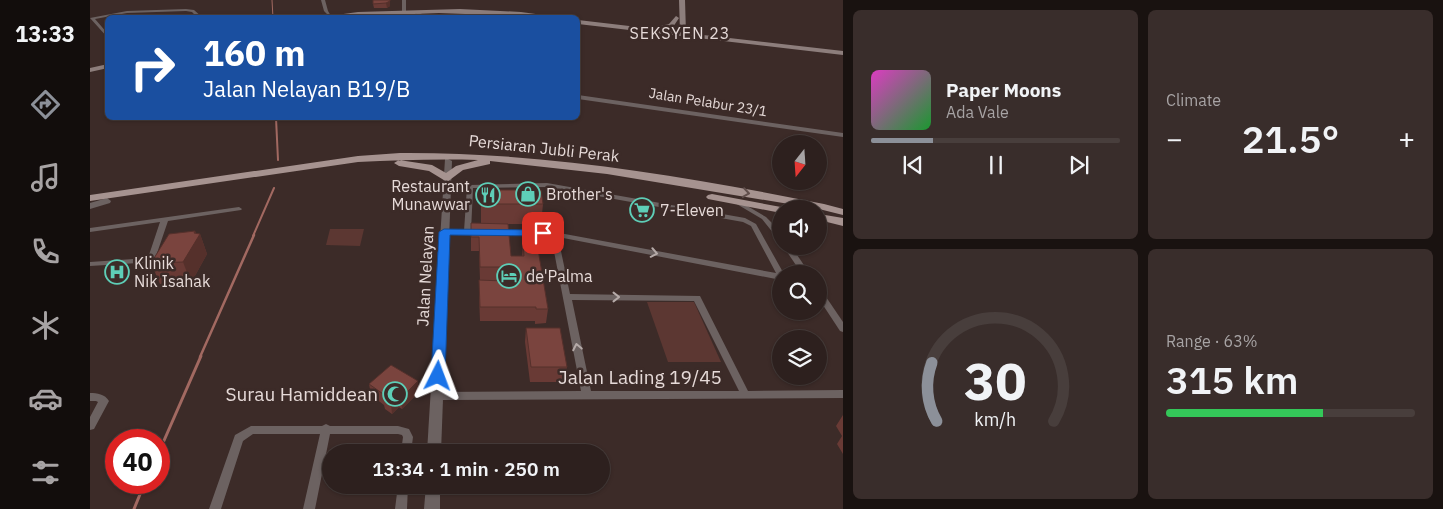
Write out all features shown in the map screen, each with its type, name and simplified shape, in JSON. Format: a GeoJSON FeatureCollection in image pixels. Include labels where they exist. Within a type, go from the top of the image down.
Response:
{"type":"FeatureCollection","features":[{"type":"Feature","properties":{"kind":"main road"},"geometry":{"type":"LineString","coordinates":[[676,0],[680,19],[690,31],[700,34]]}},
{"type":"Feature","properties":{"kind":"main road"},"geometry":{"type":"LineString","coordinates":[[680,33],[682,0]]}},
{"type":"Feature","properties":{"kind":"main road"},"geometry":{"type":"LineString","coordinates":[[368,15],[497,11],[534,15]]}},
{"type":"Feature","properties":{"kind":"main road"},"geometry":{"type":"LineString","coordinates":[[362,15],[496,13],[514,15]]}},
{"type":"Feature","properties":{"kind":"main road"},"geometry":{"type":"LineString","coordinates":[[642,28],[667,27],[680,19]]}},
{"type":"Feature","properties":{"kind":"main road"},"geometry":{"type":"LineString","coordinates":[[580,21],[843,52]]}},
{"type":"Feature","properties":{"kind":"main road"},"geometry":{"type":"LineString","coordinates":[[580,21],[833,49],[843,52]]}},
{"type":"Feature","properties":{"kind":"main road"},"geometry":{"type":"LineString","coordinates":[[90,65],[105,62]]}},
{"type":"Feature","properties":{"kind":"main road"},"geometry":{"type":"LineString","coordinates":[[90,70],[105,67]]}},
{"type":"Feature","properties":{"kind":"main road"},"geometry":{"type":"LineString","coordinates":[[432,155],[443,157],[448,161]]}},
{"type":"Feature","properties":{"kind":"main road","name":"Persiaran Jubli Perak"},"geometry":{"type":"LineString","coordinates":[[90,198],[358,159],[432,155],[500,157],[573,165],[772,203]]}},
{"type":"Feature","properties":{"kind":"main road","name":"Persiaran Jubli Perak"},"geometry":{"type":"LineString","coordinates":[[90,204],[396,162],[448,161],[486,162],[549,169],[772,208]]}},
{"type":"Feature","properties":{"kind":"main road"},"geometry":{"type":"LineString","coordinates":[[396,162],[432,168],[447,179],[450,174],[460,168],[486,162]]}},
{"type":"Feature","properties":{"kind":"main road"},"geometry":{"type":"LineString","coordinates":[[827,212],[843,211]]}},
{"type":"Feature","properties":{"kind":"main road","name":"Persiaran Jubli Perak"},"geometry":{"type":"LineString","coordinates":[[827,216],[843,222]]}},
{"type":"Feature","properties":{"kind":"street"},"geometry":{"type":"LineString","coordinates":[[323,0],[326,11],[331,15]]}},
{"type":"Feature","properties":{"kind":"street"},"geometry":{"type":"LineString","coordinates":[[393,14],[404,14],[404,0]]}},
{"type":"Feature","properties":{"kind":"street"},"geometry":{"type":"LineString","coordinates":[[110,15],[127,12],[186,10],[193,11],[198,15]]}},
{"type":"Feature","properties":{"kind":"street"},"geometry":{"type":"LineString","coordinates":[[105,16],[92,18],[105,33]]}},
{"type":"Feature","properties":{"kind":"street","name":"Jalan Pelabur 23/1"},"geometry":{"type":"LineString","coordinates":[[580,97],[843,135]]}},
{"type":"Feature","properties":{"kind":"street","name":"Jalan Nelayan"},"geometry":{"type":"LineString","coordinates":[[434,444],[448,161]]}},
{"type":"Feature","properties":{"kind":"street"},"geometry":{"type":"LineString","coordinates":[[467,232],[470,187],[476,184],[547,185],[745,220],[754,226],[775,265]]}},
{"type":"Feature","properties":{"kind":"street"},"geometry":{"type":"LineString","coordinates":[[736,201],[764,218],[772,227]]}},
{"type":"Feature","properties":{"kind":"street"},"geometry":{"type":"LineString","coordinates":[[90,230],[239,209]]}},
{"type":"Feature","properties":{"kind":"street"},"geometry":{"type":"LineString","coordinates":[[90,264],[152,260],[164,220]]}},
{"type":"Feature","properties":{"kind":"street"},"geometry":{"type":"LineString","coordinates":[[444,232],[476,232]]}},
{"type":"Feature","properties":{"kind":"street"},"geometry":{"type":"LineString","coordinates":[[495,233],[554,234],[772,275]]}},
{"type":"Feature","properties":{"kind":"street"},"geometry":{"type":"LineString","coordinates":[[554,234],[586,395]]}},
{"type":"Feature","properties":{"kind":"street"},"geometry":{"type":"LineString","coordinates":[[567,298],[697,298],[745,394]]}},
{"type":"Feature","properties":{"kind":"street"},"geometry":{"type":"LineString","coordinates":[[827,305],[843,329]]}},
{"type":"Feature","properties":{"kind":"street","name":"Jalan Lading 19/45"},"geometry":{"type":"LineString","coordinates":[[437,396],[843,394]]}},
{"type":"Feature","properties":{"kind":"street"},"geometry":{"type":"LineString","coordinates":[[90,426],[104,401],[94,397]]}},
{"type":"Feature","properties":{"kind":"street"},"geometry":{"type":"LineString","coordinates":[[309,509],[326,428]]}},
{"type":"Feature","properties":{"kind":"street"},"geometry":{"type":"LineString","coordinates":[[215,509],[239,438],[251,430],[326,428],[398,430],[405,432],[408,437],[407,444]]}},
{"type":"Feature","properties":{"kind":"street"},"geometry":{"type":"LineString","coordinates":[[401,509],[402,494]]}},
{"type":"Feature","properties":{"kind":"street"},"geometry":{"type":"LineString","coordinates":[[432,509],[433,494]]}},
{"type":"Feature","properties":{"kind":"shaded area"},"geometry":{"type":"Polygon","coordinates":[[[330,229],[364,229],[360,246],[326,245],[330,229]]]}},
{"type":"Feature","properties":{"kind":"shaded area"},"geometry":{"type":"Polygon","coordinates":[[[647,302],[694,302],[721,362],[668,362],[647,302]]]}},
{"type":"Feature","properties":{"kind":"building"},"geometry":{"type":"Polygon","coordinates":[[[373,0],[390,0],[390,1],[373,4],[373,0]]]}},
{"type":"Feature","properties":{"kind":"building"},"geometry":{"type":"Polygon","coordinates":[[[481,190],[541,190],[543,204],[481,204],[481,190]]]}},
{"type":"Feature","properties":{"kind":"building","name":"de'Palma"},"geometry":{"type":"Polygon","coordinates":[[[471,223],[508,224],[511,256],[524,256],[523,242],[537,243],[548,309],[536,309],[536,307],[480,307],[479,280],[503,281],[502,267],[480,267],[479,237],[471,237],[471,223]]]}},
{"type":"Feature","properties":{"kind":"building"},"geometry":{"type":"Polygon","coordinates":[[[195,231],[194,233],[200,234],[183,262],[151,263],[169,234],[195,231]]]}},
{"type":"Feature","properties":{"kind":"building"},"geometry":{"type":"Polygon","coordinates":[[[526,328],[560,328],[567,367],[531,367],[526,328]]]}},
{"type":"Feature","properties":{"kind":"building"},"geometry":{"type":"Polygon","coordinates":[[[391,365],[418,381],[401,398],[398,396],[391,403],[384,398],[386,396],[369,384],[391,365]]]}},
{"type":"Feature","properties":{"kind":"waterway"},"geometry":{"type":"LineString","coordinates":[[272,0],[273,15]]}},
{"type":"Feature","properties":{"kind":"waterway"},"geometry":{"type":"LineString","coordinates":[[276,120],[278,160]]}},
{"type":"Feature","properties":{"kind":"waterway"},"geometry":{"type":"LineString","coordinates":[[253,236],[274,188]]}},
{"type":"Feature","properties":{"kind":"waterway"},"geometry":{"type":"LineString","coordinates":[[200,357],[254,235]]}},
{"type":"Feature","properties":{"kind":"waterway"},"geometry":{"type":"LineString","coordinates":[[169,429],[201,356]]}},
{"type":"Feature","properties":{"kind":"waterway"},"geometry":{"type":"LineString","coordinates":[[134,509],[140,494]]}},
{"type":"Feature","properties":{"kind":"place","name":"Brother's"},"geometry":{"type":"Point","coordinates":[528,194]}},
{"type":"Feature","properties":{"kind":"place","name":"Restaurant Munawwar"},"geometry":{"type":"Point","coordinates":[488,195]}},
{"type":"Feature","properties":{"kind":"place","name":"7-Eleven"},"geometry":{"type":"Point","coordinates":[642,210]}},
{"type":"Feature","properties":{"kind":"place","name":"Klinik Nik Isahak"},"geometry":{"type":"Point","coordinates":[117,272]}},
{"type":"Feature","properties":{"kind":"place","name":"de'Palma"},"geometry":{"type":"Point","coordinates":[509,276]}},
{"type":"Feature","properties":{"kind":"place","name":"Surau Hamiddean"},"geometry":{"type":"Point","coordinates":[395,394]}},
{"type":"Feature","properties":{"kind":"district","name":"SEKSYEN 23"},"geometry":{"type":"Point","coordinates":[680,33]}},
{"type":"Feature","properties":{"kind":"route"},"geometry":{"type":"LineString","coordinates":[[438,376],[444,232],[543,233]]}}]}
